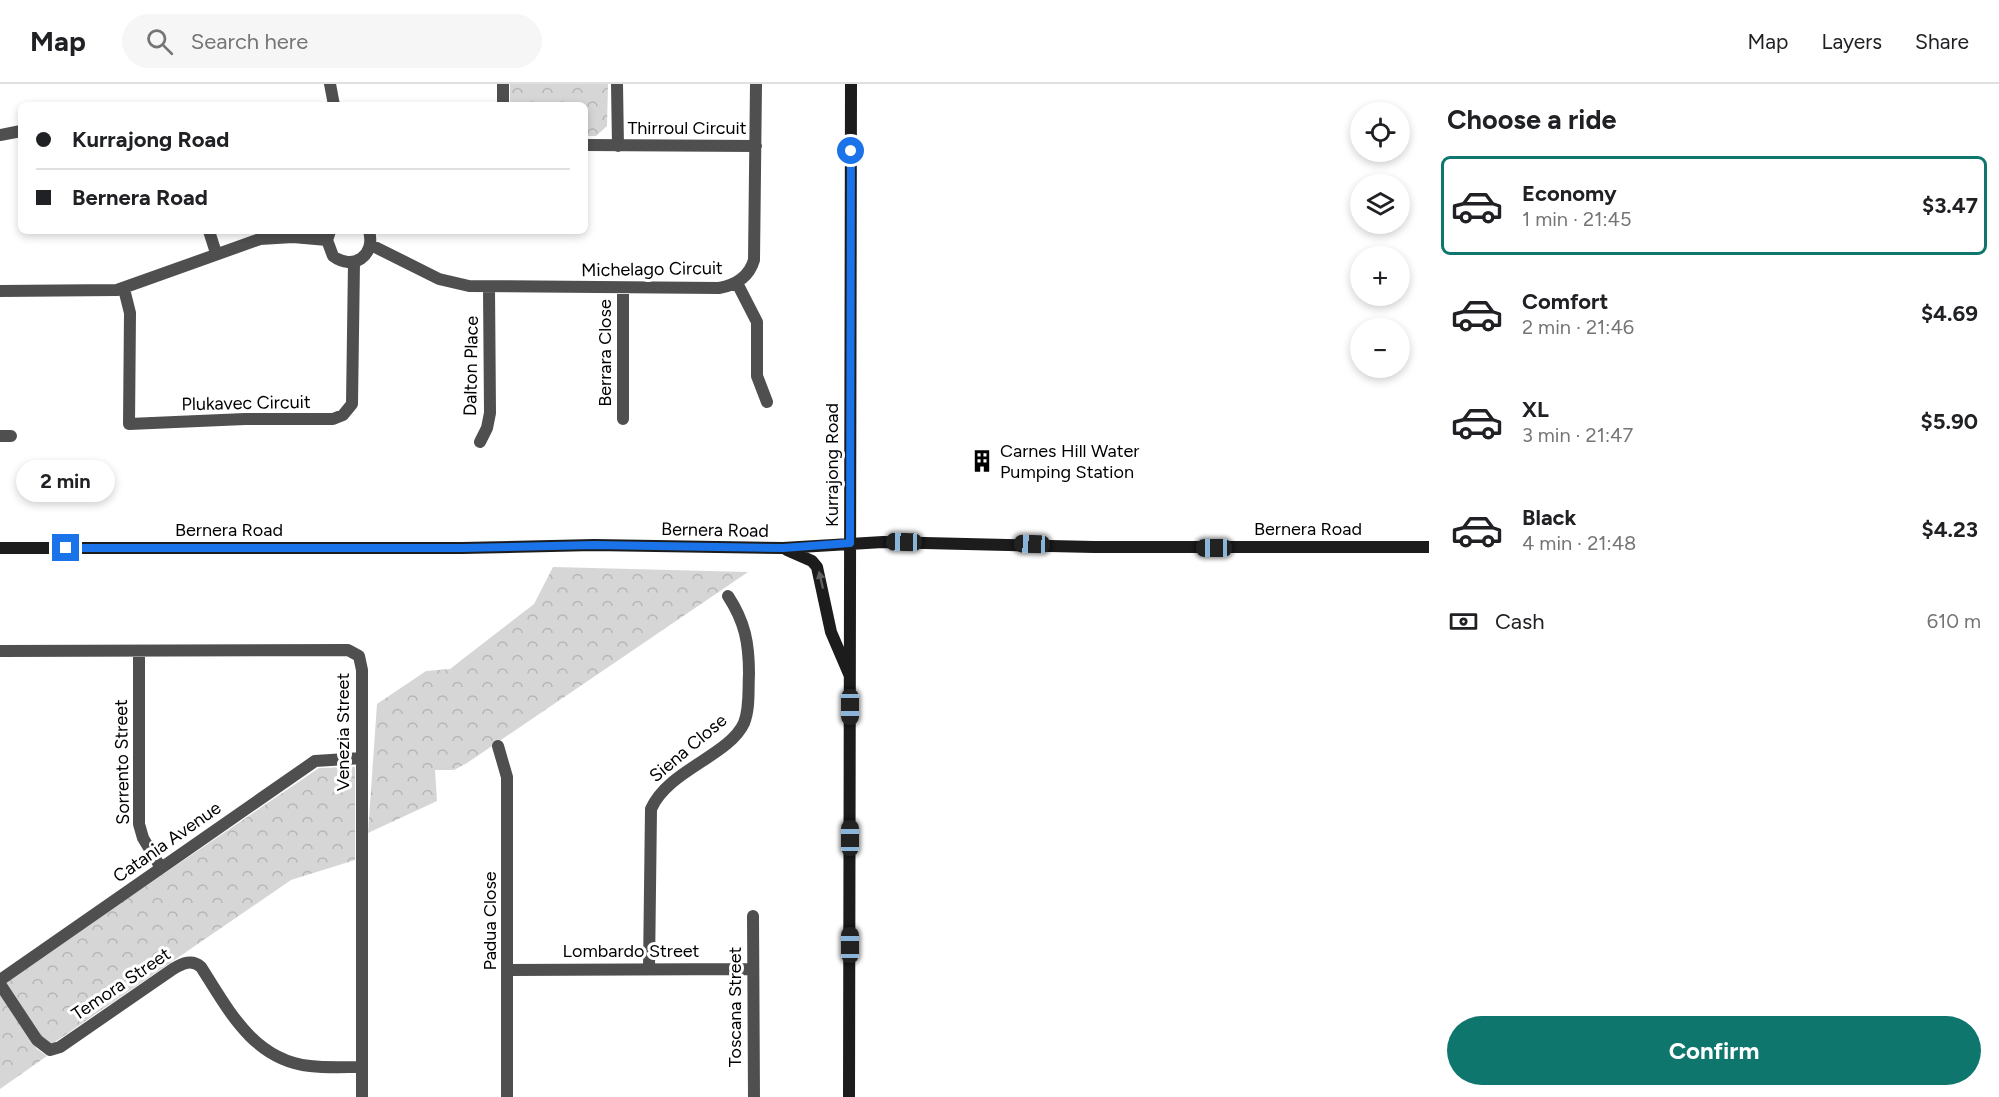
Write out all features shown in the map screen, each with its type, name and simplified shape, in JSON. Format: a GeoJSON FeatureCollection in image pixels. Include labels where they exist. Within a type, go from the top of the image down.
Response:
{"type":"FeatureCollection","features":[{"type":"Feature","properties":{"kind":"main road","name":"Kurrajong Road"},"geometry":{"type":"LineString","coordinates":[[849,1097],[851,84]]}},
{"type":"Feature","properties":{"kind":"main road","name":"Bernera Road"},"geometry":{"type":"LineString","coordinates":[[0,548],[462,548],[594,545],[783,548],[850,543],[990,543],[1094,547],[1429,547]]}},
{"type":"Feature","properties":{"kind":"main road"},"geometry":{"type":"LineString","coordinates":[[783,548],[812,561],[817,567],[831,632],[851,680]]}},
{"type":"Feature","properties":{"kind":"street"},"geometry":{"type":"LineString","coordinates":[[330,84],[333,102]]}},
{"type":"Feature","properties":{"kind":"street"},"geometry":{"type":"LineString","coordinates":[[503,84],[503,102]]}},
{"type":"Feature","properties":{"kind":"street","name":"Thirroul Circuit"},"geometry":{"type":"LineString","coordinates":[[617,84],[618,146]]}},
{"type":"Feature","properties":{"kind":"street","name":"Michelago Circuit"},"geometry":{"type":"LineString","coordinates":[[371,245],[448,282],[489,288],[719,288],[737,283],[750,271],[754,260],[756,84]]}},
{"type":"Feature","properties":{"kind":"street"},"geometry":{"type":"LineString","coordinates":[[0,135],[18,132]]}},
{"type":"Feature","properties":{"kind":"street","name":"Thirroul Circuit"},"geometry":{"type":"LineString","coordinates":[[588,146],[756,146]]}},
{"type":"Feature","properties":{"kind":"street"},"geometry":{"type":"LineString","coordinates":[[210,234],[216,253]]}},
{"type":"Feature","properties":{"kind":"street"},"geometry":{"type":"LineString","coordinates":[[0,291],[124,289],[216,253],[275,237],[328,236],[333,255],[345,262],[354,262],[365,256],[371,245],[369,234]]}},
{"type":"Feature","properties":{"kind":"street","name":"Plukavec Circuit"},"geometry":{"type":"LineString","coordinates":[[124,289],[130,313],[129,424],[245,419],[333,419],[344,415],[352,404],[354,262]]}},
{"type":"Feature","properties":{"kind":"street"},"geometry":{"type":"LineString","coordinates":[[737,283],[757,322],[758,376],[767,402]]}},
{"type":"Feature","properties":{"kind":"street","name":"Dalton Place"},"geometry":{"type":"LineString","coordinates":[[480,442],[487,428],[490,413],[489,288]]}},
{"type":"Feature","properties":{"kind":"street","name":"Berrara Close"},"geometry":{"type":"LineString","coordinates":[[623,288],[623,419]]}},
{"type":"Feature","properties":{"kind":"street","name":"Siena Close"},"geometry":{"type":"LineString","coordinates":[[649,969],[651,809],[665,788],[736,734],[747,713],[747,634],[740,615],[728,596]]}},
{"type":"Feature","properties":{"kind":"street","name":"Venezia Street"},"geometry":{"type":"LineString","coordinates":[[0,651],[348,650],[355,652],[361,662],[362,670],[362,1097]]}},
{"type":"Feature","properties":{"kind":"street","name":"Sorrento Street"},"geometry":{"type":"LineString","coordinates":[[139,651],[139,824],[143,838],[161,868]]}},
{"type":"Feature","properties":{"kind":"street","name":"Padua Close"},"geometry":{"type":"LineString","coordinates":[[498,746],[507,777],[507,1097]]}},
{"type":"Feature","properties":{"kind":"street","name":"Catania Avenue"},"geometry":{"type":"LineString","coordinates":[[0,982],[315,761],[362,758]]}},
{"type":"Feature","properties":{"kind":"street","name":"Toscana Street"},"geometry":{"type":"LineString","coordinates":[[753,916],[754,1097]]}},
{"type":"Feature","properties":{"kind":"street","name":"Temora Street"},"geometry":{"type":"LineString","coordinates":[[0,982],[37,1040],[50,1050],[60,1047],[173,969],[185,962],[194,963],[201,967],[238,1025],[260,1046],[300,1064],[361,1067]]}},
{"type":"Feature","properties":{"kind":"street","name":"Lombardo Street"},"geometry":{"type":"LineString","coordinates":[[508,970],[753,969]]}},
{"type":"Feature","properties":{"kind":"green space"},"geometry":{"type":"Polygon","coordinates":[[[510,84],[608,84],[607,126],[596,136],[588,136],[588,102],[510,102],[510,84]]]}},
{"type":"Feature","properties":{"kind":"green space"},"geometry":{"type":"Polygon","coordinates":[[[553,567],[748,572],[467,763],[454,770],[435,770],[437,801],[368,833],[377,704],[426,671],[450,669],[534,604],[553,567]]]}},
{"type":"Feature","properties":{"kind":"green space"},"geometry":{"type":"Polygon","coordinates":[[[355,767],[355,860],[291,880],[52,1044],[41,1038],[5,982],[319,768],[355,767]]]}},
{"type":"Feature","properties":{"kind":"green space"},"geometry":{"type":"Polygon","coordinates":[[[0,994],[37,1049],[47,1056],[0,1089],[0,994]]]}},
{"type":"Feature","properties":{"kind":"place","name":"Carnes Hill Water Pumping Station"},"geometry":{"type":"Point","coordinates":[982,461]}},
{"type":"Feature","properties":{"kind":"route"},"geometry":{"type":"LineString","coordinates":[[66,548],[462,548],[594,545],[783,548],[850,543],[851,151]]}}]}
